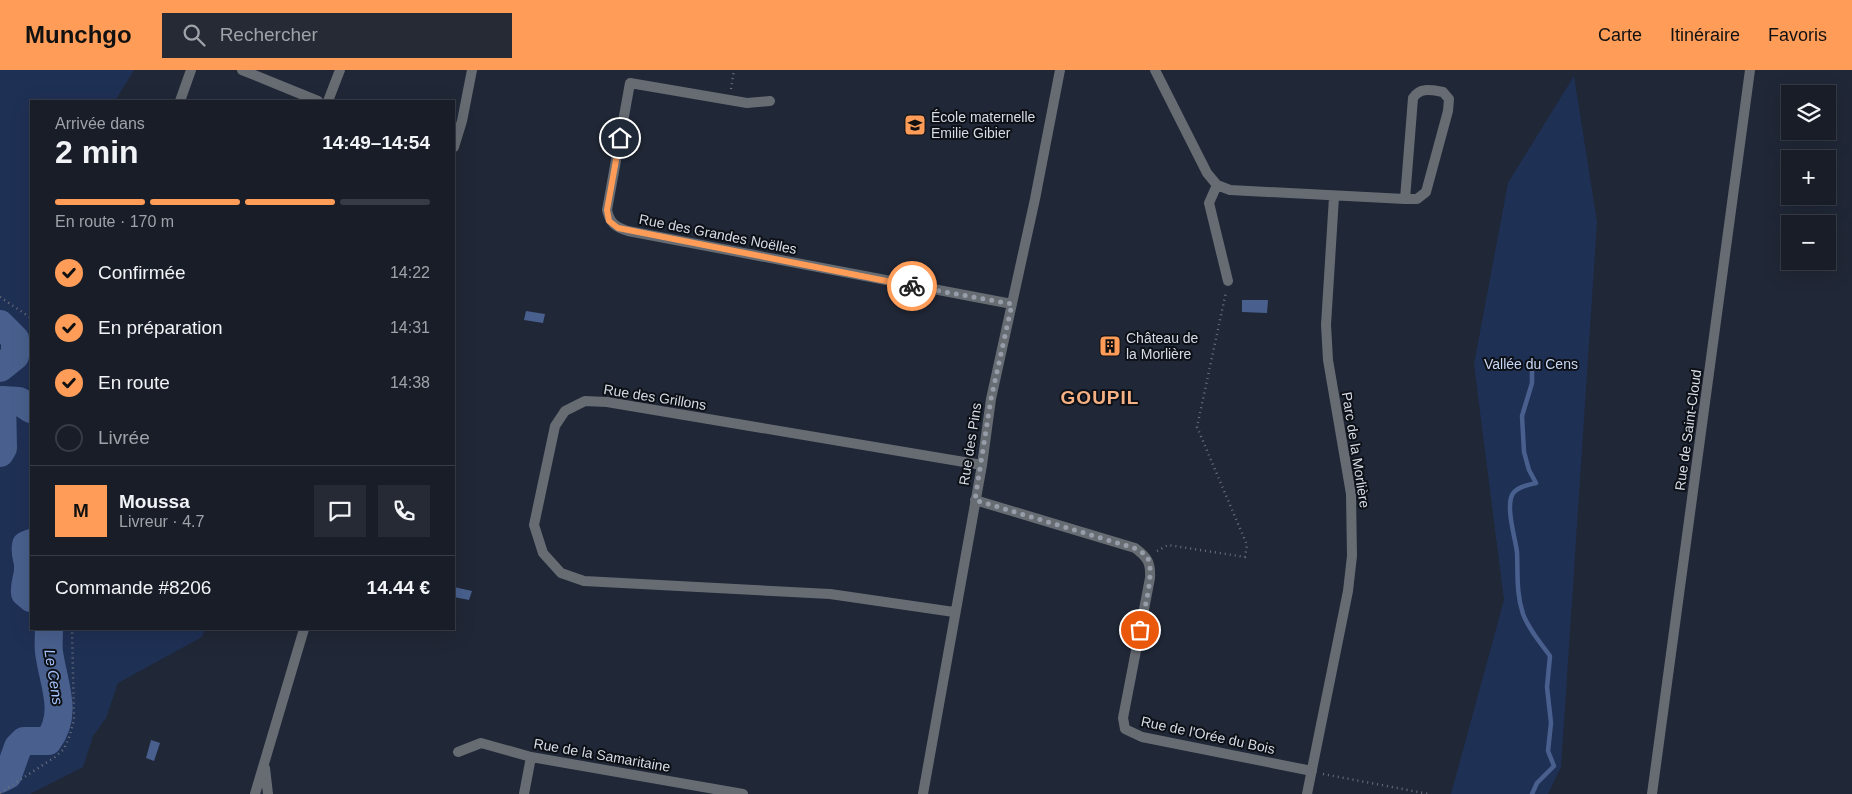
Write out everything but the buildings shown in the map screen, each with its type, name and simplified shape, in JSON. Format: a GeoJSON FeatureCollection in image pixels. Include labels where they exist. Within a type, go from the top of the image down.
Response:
{"type":"FeatureCollection","features":[{"type":"Feature","properties":{"kind":"street"},"geometry":{"type":"LineString","coordinates":[[180,100],[191,70]]}},
{"type":"Feature","properties":{"kind":"street"},"geometry":{"type":"LineString","coordinates":[[242,70],[316,100]]}},
{"type":"Feature","properties":{"kind":"street"},"geometry":{"type":"LineString","coordinates":[[328,100],[340,70]]}},
{"type":"Feature","properties":{"kind":"street"},"geometry":{"type":"LineString","coordinates":[[455,144],[462,122],[472,70]]}},
{"type":"Feature","properties":{"kind":"street","name":"Rue des Pins"},"geometry":{"type":"LineString","coordinates":[[922,794],[982,465],[991,399],[1060,70]]}},
{"type":"Feature","properties":{"kind":"street"},"geometry":{"type":"LineString","coordinates":[[1155,70],[1206,173],[1218,185],[1230,190],[1334,197],[1405,199],[1417,199],[1426,192],[1448,111],[1449,99],[1443,92],[1424,90],[1417,92],[1413,98],[1405,199]]}},
{"type":"Feature","properties":{"kind":"street","name":"Rue de Saint-Cloud"},"geometry":{"type":"LineString","coordinates":[[1652,794],[1750,70]]}},
{"type":"Feature","properties":{"kind":"street","name":"Rue des Grandes Noëlles"},"geometry":{"type":"LineString","coordinates":[[770,101],[748,103],[630,83],[607,210],[609,221],[618,228],[628,231],[1012,304]]}},
{"type":"Feature","properties":{"kind":"street"},"geometry":{"type":"LineString","coordinates":[[1218,185],[1209,204],[1228,281]]}},
{"type":"Feature","properties":{"kind":"street","name":"Parc de la Morlière"},"geometry":{"type":"LineString","coordinates":[[1307,794],[1348,591],[1352,556],[1351,494],[1328,360],[1326,325],[1334,197]]}},
{"type":"Feature","properties":{"kind":"street","name":"Rue des Grillons"},"geometry":{"type":"LineString","coordinates":[[954,612],[830,594],[584,581],[561,573],[542,553],[534,525],[556,426],[566,411],[585,401],[607,402],[982,465]]}},
{"type":"Feature","properties":{"kind":"street"},"geometry":{"type":"LineString","coordinates":[[975,500],[1134,548],[1147,556]]}},
{"type":"Feature","properties":{"kind":"street","name":"Rue de l'Orée du Bois"},"geometry":{"type":"LineString","coordinates":[[1147,556],[1150,566],[1150,578],[1123,718],[1125,729],[1142,737],[1312,771]]}},
{"type":"Feature","properties":{"kind":"street"},"geometry":{"type":"LineString","coordinates":[[255,794],[304,630]]}},
{"type":"Feature","properties":{"kind":"street","name":"Rue de la Samaritaine"},"geometry":{"type":"LineString","coordinates":[[458,752],[481,743],[531,757],[743,794]]}},
{"type":"Feature","properties":{"kind":"street"},"geometry":{"type":"LineString","coordinates":[[524,794],[531,757]]}},
{"type":"Feature","properties":{"kind":"street"},"geometry":{"type":"LineString","coordinates":[[264,762],[268,794]]}},
{"type":"Feature","properties":{"kind":"path"},"geometry":{"type":"LineString","coordinates":[[729,100],[734,70]]}},
{"type":"Feature","properties":{"kind":"path"},"geometry":{"type":"LineString","coordinates":[[1147,556],[1168,545],[1245,557],[1247,546],[1197,427],[1228,281]]}},
{"type":"Feature","properties":{"kind":"path"},"geometry":{"type":"LineString","coordinates":[[0,298],[30,317]]}},
{"type":"Feature","properties":{"kind":"path"},"geometry":{"type":"LineString","coordinates":[[0,793],[64,749],[74,719],[72,630]]}},
{"type":"Feature","properties":{"kind":"path"},"geometry":{"type":"LineString","coordinates":[[1312,771],[1430,794]]}},
{"type":"Feature","properties":{"kind":"green space"},"geometry":{"type":"Polygon","coordinates":[[[0,70],[134,70],[116,100],[30,100],[30,630],[205,630],[202,637],[118,683],[106,718],[93,736],[83,767],[30,794],[0,794],[0,70]]]}},
{"type":"Feature","properties":{"kind":"green space","name":"Vallée du Cens"},"geometry":{"type":"Polygon","coordinates":[[[1574,76],[1597,222],[1561,767],[1548,794],[1451,794],[1504,600],[1474,364],[1508,183],[1574,76]]]}},
{"type":"Feature","properties":{"kind":"shaded area"},"geometry":{"type":"Polygon","coordinates":[[[1242,300],[1268,300],[1267,313],[1242,312],[1242,300]]]}},
{"type":"Feature","properties":{"kind":"shaded area"},"geometry":{"type":"Polygon","coordinates":[[[526,311],[545,314],[543,323],[524,320],[526,311]]]}},
{"type":"Feature","properties":{"kind":"shaded area"},"geometry":{"type":"Polygon","coordinates":[[[455,587],[472,591],[469,600],[455,597],[455,587]]]}},
{"type":"Feature","properties":{"kind":"shaded area"},"geometry":{"type":"Polygon","coordinates":[[[151,740],[160,743],[154,761],[146,758],[151,740]]]}},
{"type":"Feature","properties":{"kind":"waterway","name":"Le Cens"},"geometry":{"type":"LineString","coordinates":[[0,324],[15,339],[15,356],[0,368]]}},
{"type":"Feature","properties":{"kind":"waterway"},"geometry":{"type":"LineString","coordinates":[[1532,362],[1532,383],[1522,416],[1524,452],[1529,470],[1536,483],[1516,490],[1510,501],[1517,552],[1519,598],[1523,614],[1535,636],[1550,656],[1547,687],[1551,723],[1548,751],[1554,766],[1537,783],[1532,794]]}},
{"type":"Feature","properties":{"kind":"waterway","name":"Le Cens"},"geometry":{"type":"LineString","coordinates":[[0,453],[3,448],[2,400],[19,401],[30,408]]}},
{"type":"Feature","properties":{"kind":"waterway","name":"Le Cens"},"geometry":{"type":"LineString","coordinates":[[30,543],[26,545],[28,572],[25,590],[25,593],[30,597]]}},
{"type":"Feature","properties":{"kind":"waterway","name":"Le Cens"},"geometry":{"type":"LineString","coordinates":[[0,779],[8,775],[18,747],[24,741],[48,741],[58,720],[58,698],[49,652],[49,630]]}},
{"type":"Feature","properties":{"kind":"way so far"},"geometry":{"type":"LineString","coordinates":[[912,286],[1012,304],[991,399],[975,500],[1134,548],[1147,556],[1150,566],[1150,578],[1140,630]]}},
{"type":"Feature","properties":{"kind":"place","name":"École maternelle Emilie Gibier"},"geometry":{"type":"Point","coordinates":[915,125]}},
{"type":"Feature","properties":{"kind":"place","name":"Château de la Morlière"},"geometry":{"type":"Point","coordinates":[1110,346]}},
{"type":"Feature","properties":{"kind":"district","name":"GOUPIL"},"geometry":{"type":"Point","coordinates":[1100,397]}},
{"type":"Feature","properties":{"kind":"route"},"geometry":{"type":"LineString","coordinates":[[620,138],[607,210],[609,221],[618,228],[912,286]]}}]}
